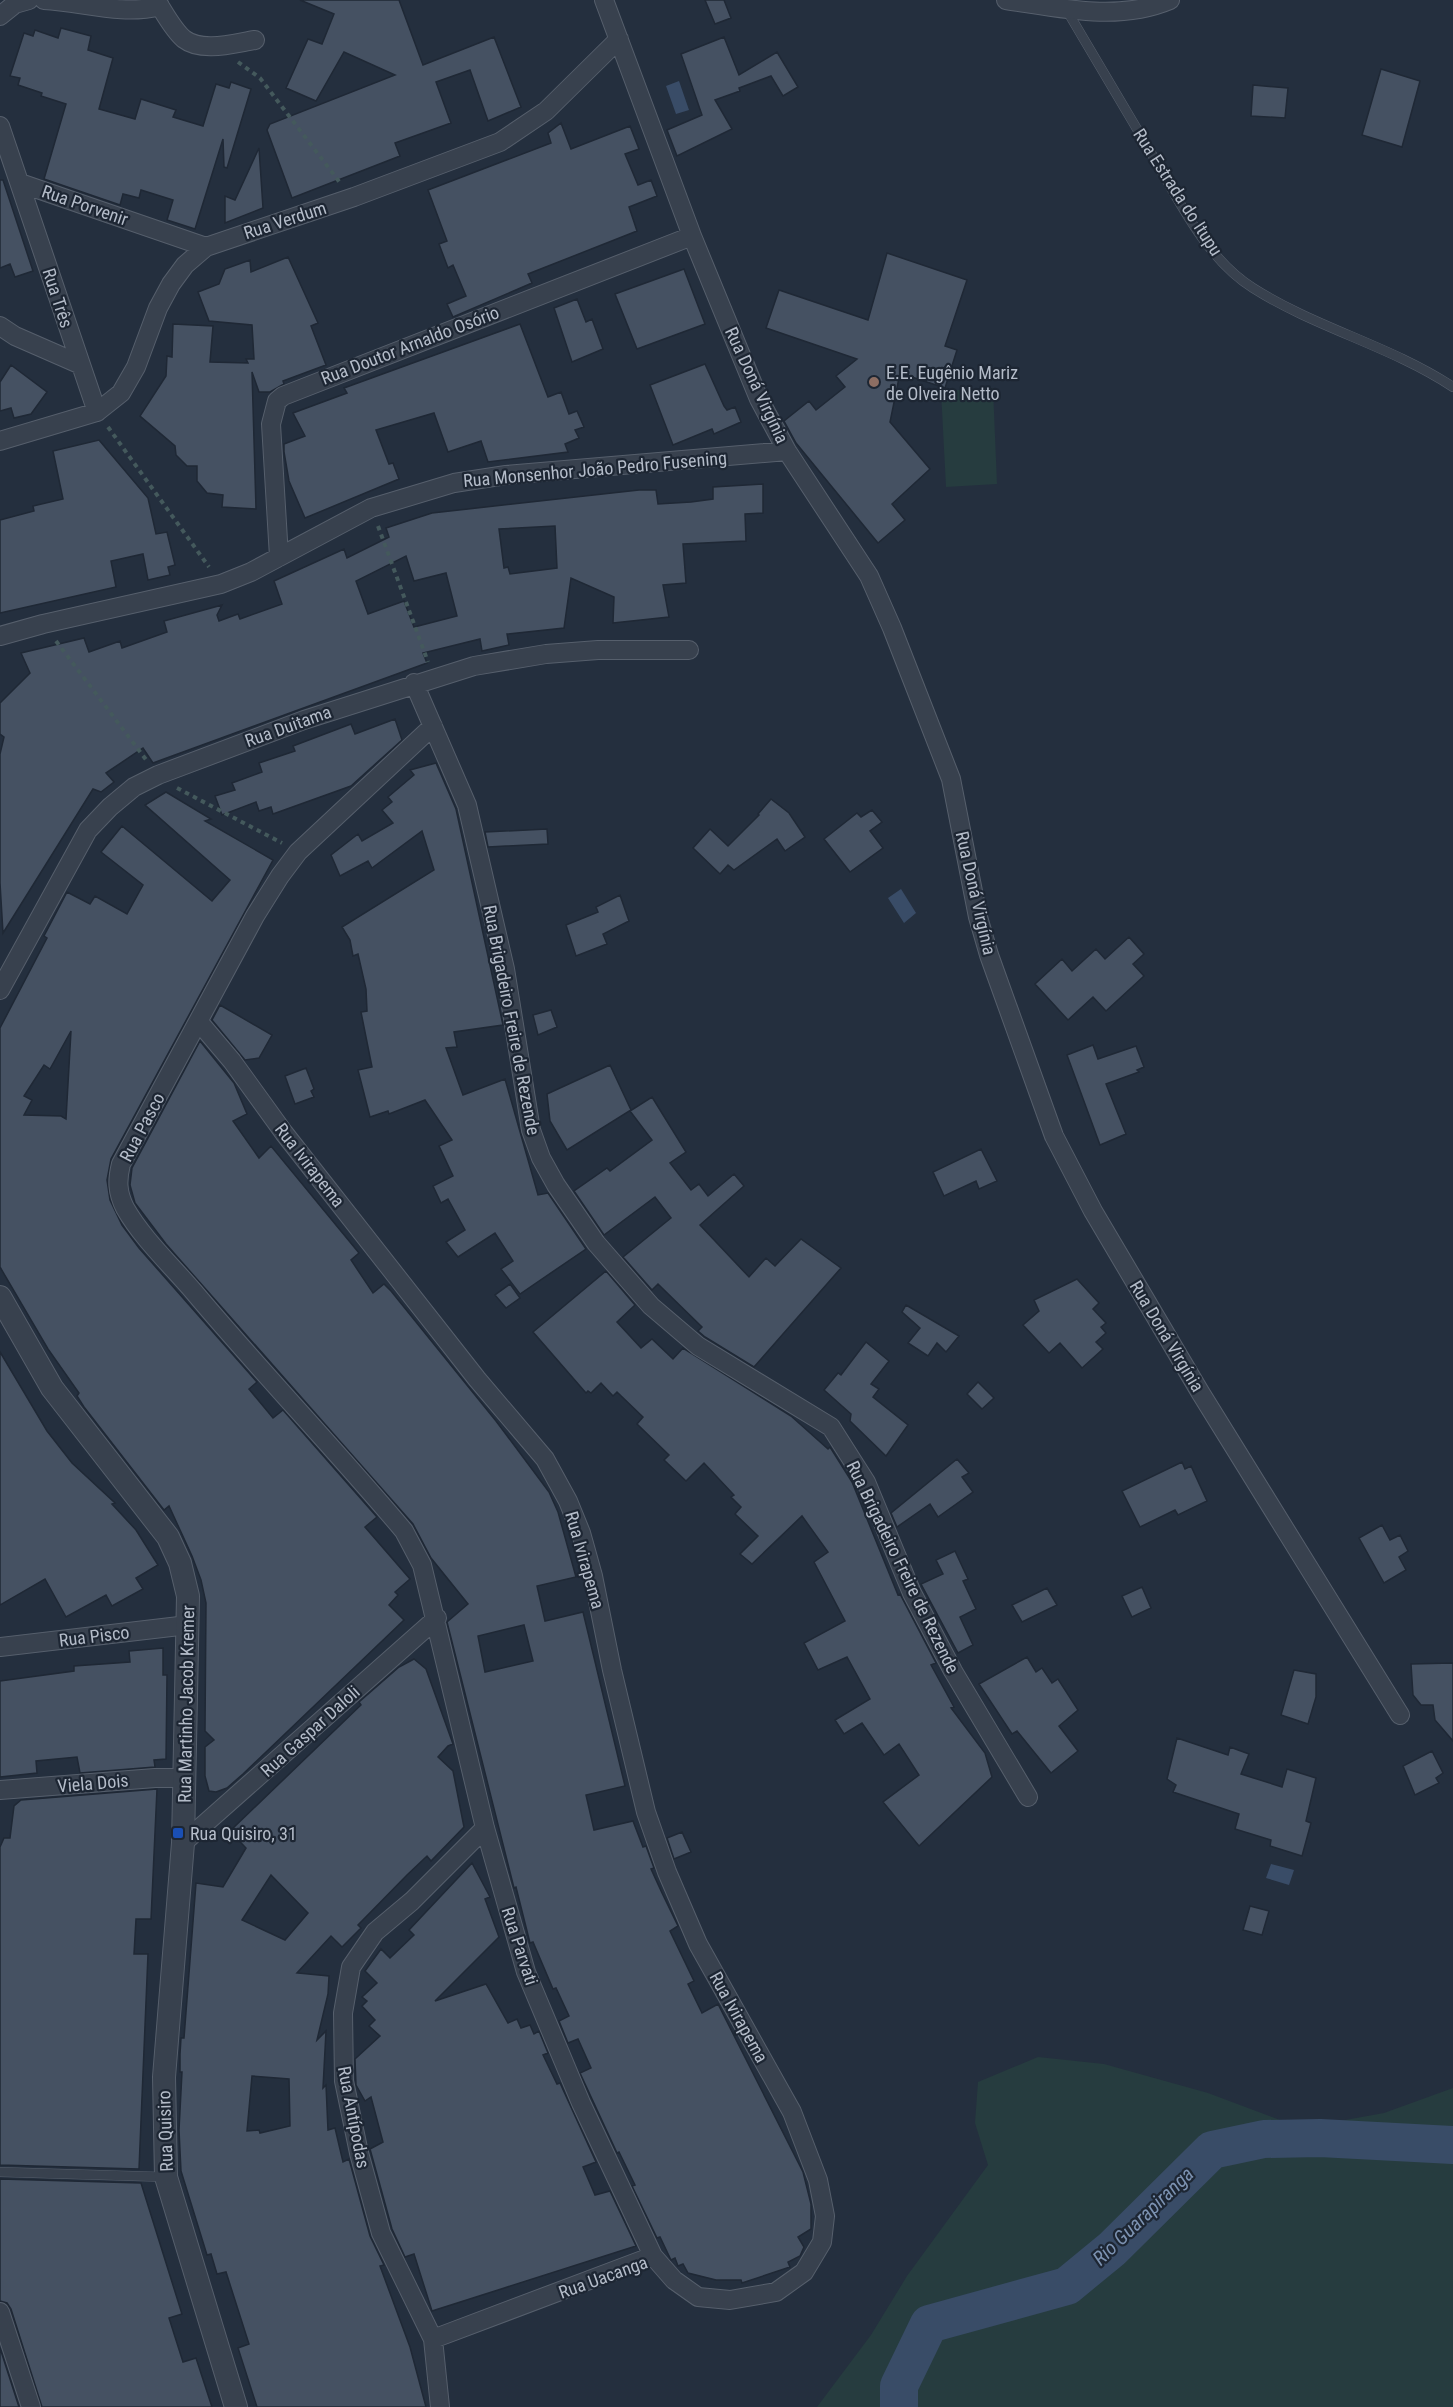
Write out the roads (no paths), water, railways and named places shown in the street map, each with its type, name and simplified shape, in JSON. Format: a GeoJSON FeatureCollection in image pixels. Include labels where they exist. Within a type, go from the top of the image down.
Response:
{"type":"FeatureCollection","features":[{"type":"Feature","properties":{"kind":"street"},"geometry":{"type":"LineString","coordinates":[[0,16],[15,4],[29,0]]}},
{"type":"Feature","properties":{"kind":"street"},"geometry":{"type":"LineString","coordinates":[[44,0],[118,10],[146,9],[158,3],[182,38],[190,43],[213,46],[255,40]]}},
{"type":"Feature","properties":{"kind":"street","name":"Rua Doná Virgínia"},"geometry":{"type":"LineString","coordinates":[[604,0],[692,236],[759,399],[787,451],[869,576],[901,650],[951,779],[978,918],[1054,1136],[1093,1211],[1200,1392],[1400,1715]]}},
{"type":"Feature","properties":{"kind":"street"},"geometry":{"type":"LineString","coordinates":[[1006,0],[1066,9],[1124,13],[1170,0]]}},
{"type":"Feature","properties":{"kind":"street","name":"Rua Verdum"},"geometry":{"type":"LineString","coordinates":[[0,441],[97,412],[121,393],[136,367],[158,308],[171,284],[185,265],[206,248],[354,197],[500,142],[546,111],[619,39]]}},
{"type":"Feature","properties":{"kind":"street","name":"Rua Porvenir"},"geometry":{"type":"LineString","coordinates":[[0,126],[20,183],[206,248]]}},
{"type":"Feature","properties":{"kind":"street","name":"Rua Três"},"geometry":{"type":"LineString","coordinates":[[20,183],[97,412]]}},
{"type":"Feature","properties":{"kind":"street","name":"Rua Doutor Arnaldo Osório"},"geometry":{"type":"LineString","coordinates":[[279,557],[271,424],[277,401],[284,396],[692,236]]}},
{"type":"Feature","properties":{"kind":"street"},"geometry":{"type":"LineString","coordinates":[[0,326],[15,336],[79,363]]}},
{"type":"Feature","properties":{"kind":"street","name":"Rua Monsenhor João Pedro Fusening"},"geometry":{"type":"LineString","coordinates":[[0,636],[42,624],[221,584],[279,557],[371,508],[454,483],[506,475],[787,451]]}},
{"type":"Feature","properties":{"kind":"street","name":"Rua Duitama"},"geometry":{"type":"LineString","coordinates":[[0,990],[88,830],[110,807],[134,788],[158,775],[294,723],[414,683],[474,666],[546,654],[598,650],[689,650]]}},
{"type":"Feature","properties":{"kind":"street","name":"Rua Brigadeiro Freire de Rezende"},"geometry":{"type":"LineString","coordinates":[[414,683],[467,805],[505,969],[531,1130],[541,1158],[555,1185],[596,1243],[651,1306],[698,1346],[831,1427],[866,1482],[912,1593],[953,1671],[1028,1797]]}},
{"type":"Feature","properties":{"kind":"street","name":"Rua Pasco"},"geometry":{"type":"LineString","coordinates":[[433,726],[298,852],[280,876],[255,916],[121,1164],[118,1180],[119,1194],[126,1209],[143,1232],[229,1334],[404,1531],[422,1565],[437,1618]]}},
{"type":"Feature","properties":{"kind":"street","name":"Rua Ivirapema"},"geometry":{"type":"LineString","coordinates":[[199,1022],[477,1379],[545,1459],[568,1501],[581,1533],[593,1576],[612,1670],[646,1812],[667,1872],[698,1944],[792,2112],[818,2180]]}},
{"type":"Feature","properties":{"kind":"street","name":"Rua Martinho Jacob Kremer"},"geometry":{"type":"LineString","coordinates":[[0,1297],[52,1388],[168,1537],[180,1563],[188,1596],[188,1625],[186,1778],[176,1916]]}},
{"type":"Feature","properties":{"kind":"street","name":"Rua Parvati"},"geometry":{"type":"LineString","coordinates":[[437,1618],[485,1828],[526,1972],[581,2103],[652,2256]]}},
{"type":"Feature","properties":{"kind":"street","name":"Rua Gaspar Daloli"},"geometry":{"type":"LineString","coordinates":[[183,1843],[437,1618]]}},
{"type":"Feature","properties":{"kind":"street","name":"Rua Pisco"},"geometry":{"type":"LineString","coordinates":[[0,1647],[188,1625]]}},
{"type":"Feature","properties":{"kind":"street","name":"Viela Dois"},"geometry":{"type":"LineString","coordinates":[[0,1791],[155,1778],[186,1778]]}},
{"type":"Feature","properties":{"kind":"street","name":"Rua Antípodas"},"geometry":{"type":"LineString","coordinates":[[433,2339],[381,2233],[359,2153],[345,2081],[343,2013],[351,1967],[375,1932],[412,1901],[485,1828]]}},
{"type":"Feature","properties":{"kind":"street","name":"Rua Quisiro"},"geometry":{"type":"LineString","coordinates":[[176,1916],[164,2077],[166,2177],[236,2407]]}},
{"type":"Feature","properties":{"kind":"street","name":"Rua Uacanga"},"geometry":{"type":"LineString","coordinates":[[433,2339],[652,2256],[674,2280],[698,2297],[730,2300],[776,2292],[804,2272],[822,2242],[825,2216],[818,2180]]}},
{"type":"Feature","properties":{"kind":"street"},"geometry":{"type":"LineString","coordinates":[[0,2312],[31,2407]]}},
{"type":"Feature","properties":{"kind":"street"},"geometry":{"type":"LineString","coordinates":[[433,2339],[440,2407]]}},
{"type":"Feature","properties":{"kind":"lane","name":"Rua Estrada do Itupu"},"geometry":{"type":"LineString","coordinates":[[1066,9],[1184,209],[1218,257],[1251,287],[1296,311],[1411,362],[1453,387]]}},
{"type":"Feature","properties":{"kind":"lane"},"geometry":{"type":"LineString","coordinates":[[0,2172],[166,2177]]}},
{"type":"Feature","properties":{"kind":"water"},"geometry":{"type":"Polygon","coordinates":[[[679,81],[689,110],[676,114],[666,86],[679,81]]]}},
{"type":"Feature","properties":{"kind":"water"},"geometry":{"type":"Polygon","coordinates":[[[901,889],[916,913],[904,923],[888,898],[901,889]]]}},
{"type":"Feature","properties":{"kind":"water"},"geometry":{"type":"Polygon","coordinates":[[[1271,1864],[1294,1870],[1289,1885],[1266,1878],[1271,1864]]]}},
{"type":"Feature","properties":{"kind":"waterway","name":"Rio Guarapiranga"},"geometry":{"type":"LineString","coordinates":[[899,2407],[899,2386],[929,2324],[1067,2286],[1112,2249],[1212,2150],[1264,2139],[1320,2138],[1453,2145]]}},
{"type":"Feature","properties":{"kind":"place","name":"E.E. Eugênio Mariz de Olveira Netto"},"geometry":{"type":"Point","coordinates":[874,382]}},
{"type":"Feature","properties":{"kind":"place","name":"Rua Quisiro, 31"},"geometry":{"type":"Point","coordinates":[178,1833]}}]}
